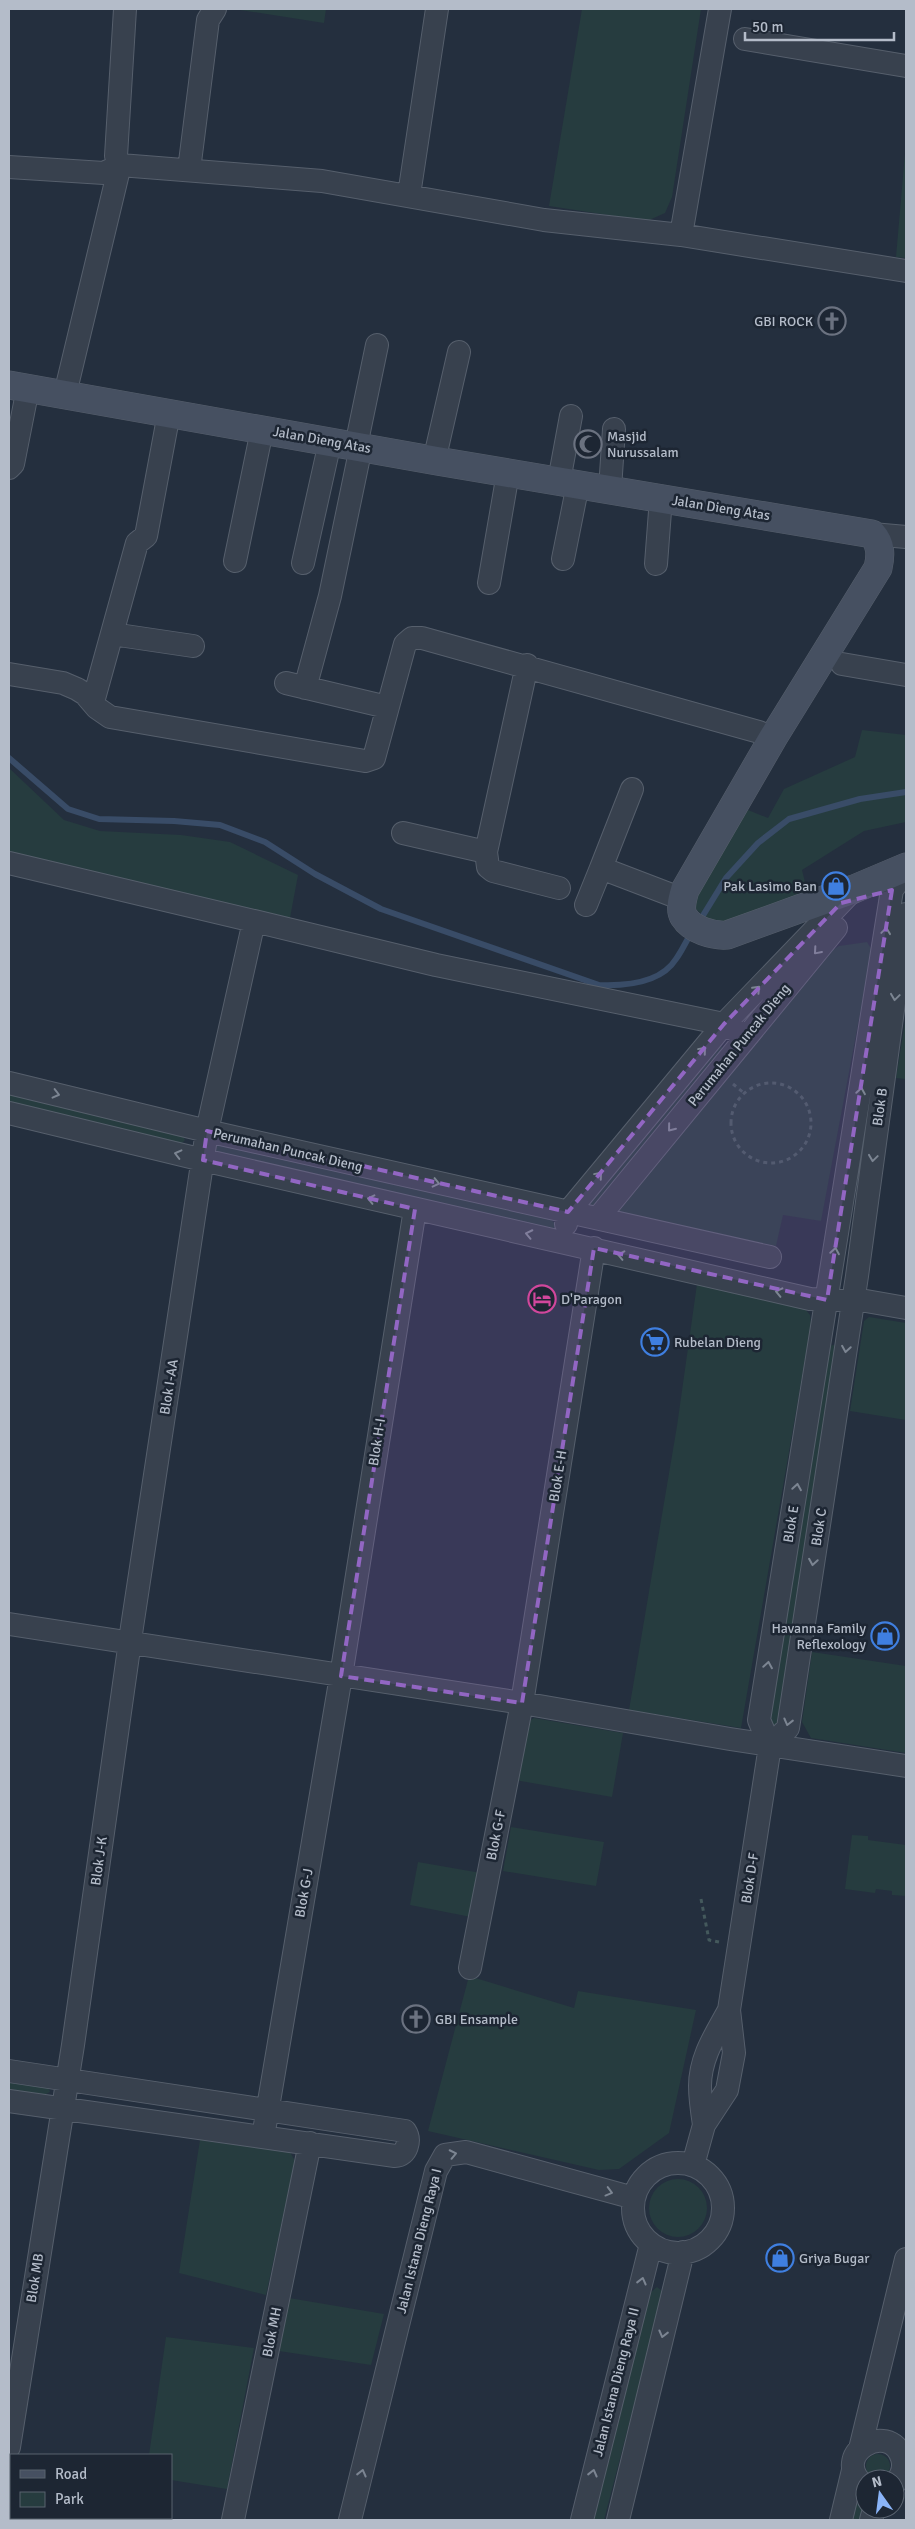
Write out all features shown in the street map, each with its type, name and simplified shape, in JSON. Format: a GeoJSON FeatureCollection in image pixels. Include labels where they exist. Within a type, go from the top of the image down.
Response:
{"type":"FeatureCollection","features":[{"type":"Feature","properties":{"kind":"street"},"geometry":{"type":"LineString","coordinates":[[66,394],[120,165],[116,156],[125,9]]}},
{"type":"Feature","properties":{"kind":"street"},"geometry":{"type":"LineString","coordinates":[[189,170],[208,20],[215,9]]}},
{"type":"Feature","properties":{"kind":"street"},"geometry":{"type":"LineString","coordinates":[[409,195],[437,9]]}},
{"type":"Feature","properties":{"kind":"street"},"geometry":{"type":"LineString","coordinates":[[681,235],[720,9]]}},
{"type":"Feature","properties":{"kind":"street"},"geometry":{"type":"LineString","coordinates":[[745,39],[906,66]]}},
{"type":"Feature","properties":{"kind":"street"},"geometry":{"type":"LineString","coordinates":[[9,166],[104,173],[120,165],[322,180],[550,220],[681,235],[906,271]]}},
{"type":"Feature","properties":{"kind":"street"},"geometry":{"type":"LineString","coordinates":[[303,564],[349,445],[377,344]]}},
{"type":"Feature","properties":{"kind":"street"},"geometry":{"type":"LineString","coordinates":[[434,460],[459,352]]}},
{"type":"Feature","properties":{"kind":"street"},"geometry":{"type":"LineString","coordinates":[[9,468],[13,464],[18,387]]}},
{"type":"Feature","properties":{"kind":"street","name":"Jalan Dieng Atas"},"geometry":{"type":"LineString","coordinates":[[18,387],[508,473],[872,534]]}},
{"type":"Feature","properties":{"kind":"street"},"geometry":{"type":"LineString","coordinates":[[93,702],[137,543],[146,536],[169,413]]}},
{"type":"Feature","properties":{"kind":"street"},"geometry":{"type":"LineString","coordinates":[[563,559],[569,482],[571,416]]}},
{"type":"Feature","properties":{"kind":"street"},"geometry":{"type":"LineString","coordinates":[[610,489],[614,429]]}},
{"type":"Feature","properties":{"kind":"street"},"geometry":{"type":"LineString","coordinates":[[235,560],[262,430]]}},
{"type":"Feature","properties":{"kind":"street"},"geometry":{"type":"LineString","coordinates":[[349,445],[330,596],[295,685],[387,707]]}},
{"type":"Feature","properties":{"kind":"street"},"geometry":{"type":"LineString","coordinates":[[489,583],[508,473]]}},
{"type":"Feature","properties":{"kind":"street"},"geometry":{"type":"LineString","coordinates":[[656,564],[661,498]]}},
{"type":"Feature","properties":{"kind":"street"},"geometry":{"type":"LineString","coordinates":[[872,534],[906,536]]}},
{"type":"Feature","properties":{"kind":"street"},"geometry":{"type":"LineString","coordinates":[[690,916],[686,890],[772,738],[878,568],[880,549],[878,541],[872,534]]}},
{"type":"Feature","properties":{"kind":"street"},"geometry":{"type":"LineString","coordinates":[[112,634],[193,646]]}},
{"type":"Feature","properties":{"kind":"street"},"geometry":{"type":"LineString","coordinates":[[9,674],[63,683],[85,694],[97,708],[110,717],[365,762],[374,758],[405,644],[412,638],[422,638],[759,732],[772,738]]}},
{"type":"Feature","properties":{"kind":"street"},"geometry":{"type":"LineString","coordinates":[[842,664],[906,675]]}},
{"type":"Feature","properties":{"kind":"street"},"geometry":{"type":"LineString","coordinates":[[527,666],[486,852],[488,867],[493,871],[559,888]]}},
{"type":"Feature","properties":{"kind":"street"},"geometry":{"type":"LineString","coordinates":[[586,905],[632,789]]}},
{"type":"Feature","properties":{"kind":"street"},"geometry":{"type":"LineString","coordinates":[[403,832],[486,852]]}},
{"type":"Feature","properties":{"kind":"street"},"geometry":{"type":"LineString","coordinates":[[9,864],[436,965],[724,1024],[746,1036]]}},
{"type":"Feature","properties":{"kind":"street"},"geometry":{"type":"LineString","coordinates":[[601,868],[690,916],[715,936],[727,935],[804,908],[882,885]]}},
{"type":"Feature","properties":{"kind":"street","name":"Perumahan Puncak Dieng"},"geometry":{"type":"LineString","coordinates":[[562,1241],[568,1212],[724,1024],[882,885]]}},
{"type":"Feature","properties":{"kind":"street","name":"Perumahan Puncak Dieng"},"geometry":{"type":"LineString","coordinates":[[598,1218],[833,932],[882,885]]}},
{"type":"Feature","properties":{"kind":"street","name":"Blok E"},"geometry":{"type":"LineString","coordinates":[[770,1746],[759,1720],[827,1300],[882,885]]}},
{"type":"Feature","properties":{"kind":"street","name":"Blok B"},"geometry":{"type":"LineString","coordinates":[[853,1301],[906,914]]}},
{"type":"Feature","properties":{"kind":"street","name":"Blok I-AA"},"geometry":{"type":"LineString","coordinates":[[130,1642],[207,1131],[254,921]]}},
{"type":"Feature","properties":{"kind":"street","name":"Perumahan Puncak Dieng"},"geometry":{"type":"LineString","coordinates":[[9,1083],[207,1131],[770,1257]]}},
{"type":"Feature","properties":{"kind":"street","name":"Perumahan Puncak Dieng"},"geometry":{"type":"LineString","coordinates":[[9,1113],[203,1160],[810,1299],[853,1301],[906,1308]]}},
{"type":"Feature","properties":{"kind":"street","name":"Blok H-I"},"geometry":{"type":"LineString","coordinates":[[341,1676],[415,1209]]}},
{"type":"Feature","properties":{"kind":"street","name":"Blok E-H"},"geometry":{"type":"LineString","coordinates":[[522,1703],[594,1248]]}},
{"type":"Feature","properties":{"kind":"street","name":"Blok C"},"geometry":{"type":"LineString","coordinates":[[770,1746],[788,1728],[853,1301]]}},
{"type":"Feature","properties":{"kind":"street"},"geometry":{"type":"LineString","coordinates":[[9,1624],[522,1703],[770,1746],[906,1766]]}},
{"type":"Feature","properties":{"kind":"street","name":"Blok J-K"},"geometry":{"type":"LineString","coordinates":[[63,2109],[130,1642]]}},
{"type":"Feature","properties":{"kind":"street","name":"Blok G-J"},"geometry":{"type":"LineString","coordinates":[[263,2137],[341,1676]]}},
{"type":"Feature","properties":{"kind":"street","name":"Blok G-F"},"geometry":{"type":"LineString","coordinates":[[470,1968],[522,1703]]}},
{"type":"Feature","properties":{"kind":"street","name":"Blok D-F"},"geometry":{"type":"LineString","coordinates":[[693,2166],[704,2125],[700,2085],[703,2066],[707,2048],[729,2010],[770,1746]]}},
{"type":"Feature","properties":{"kind":"street"},"geometry":{"type":"LineString","coordinates":[[9,2071],[405,2131],[408,2138],[405,2152],[400,2156],[9,2101]]}},
{"type":"Feature","properties":{"kind":"street","name":"Blok MB"},"geometry":{"type":"LineString","coordinates":[[9,2447],[14,2374],[63,2109]]}},
{"type":"Feature","properties":{"kind":"street","name":"Blok MH"},"geometry":{"type":"LineString","coordinates":[[233,2520],[310,2143]]}},
{"type":"Feature","properties":{"kind":"street","name":"Jalan Istana Dieng Raya I"},"geometry":{"type":"LineString","coordinates":[[350,2520],[436,2171],[445,2154],[466,2152],[634,2198]]}},
{"type":"Feature","properties":{"kind":"street"},"geometry":{"type":"LineString","coordinates":[[679,2163],[693,2166],[706,2172],[716,2184],[722,2197],[723,2212],[719,2227],[710,2240],[698,2248],[683,2252],[666,2251],[651,2244],[642,2235],[633,2211],[634,2198],[640,2184],[650,2173],[664,2165],[679,2163]]}},
{"type":"Feature","properties":{"kind":"street","name":"Jalan Istana Dieng Raya II"},"geometry":{"type":"LineString","coordinates":[[582,2520],[651,2244]]}},
{"type":"Feature","properties":{"kind":"street"},"geometry":{"type":"LineString","coordinates":[[618,2520],[683,2252]]}},
{"type":"Feature","properties":{"kind":"street"},"geometry":{"type":"LineString","coordinates":[[855,2469],[853,2463],[860,2449],[906,2259]]}},
{"type":"Feature","properties":{"kind":"street"},"geometry":{"type":"LineString","coordinates":[[860,2449],[872,2441],[879,2440],[899,2447],[898,2450],[903,2462],[902,2469]]}},
{"type":"Feature","properties":{"kind":"street"},"geometry":{"type":"LineString","coordinates":[[841,2520],[855,2487]]}},
{"type":"Feature","properties":{"kind":"path"},"geometry":{"type":"LineString","coordinates":[[768,1083],[782,1084],[794,1090],[806,1104],[812,1123],[810,1136],[803,1148],[793,1157],[781,1162],[768,1163],[749,1156],[736,1142],[731,1129],[732,1116],[736,1104],[750,1090],[768,1083]]}},
{"type":"Feature","properties":{"kind":"path"},"geometry":{"type":"LineString","coordinates":[[702,1899],[709,1940],[739,1946]]}},
{"type":"Feature","properties":{"kind":"highlighted area"},"geometry":{"type":"Polygon","coordinates":[[[892,890],[827,1300],[594,1248],[522,1703],[341,1676],[415,1209],[203,1160],[207,1131],[568,1212],[724,1024],[841,903],[892,890]]]}},
{"type":"Feature","properties":{"kind":"green space"},"geometry":{"type":"Polygon","coordinates":[[[234,9],[326,9],[324,23],[234,9]]]}},
{"type":"Feature","properties":{"kind":"green space"},"geometry":{"type":"Polygon","coordinates":[[[582,9],[701,9],[672,197],[665,213],[647,221],[549,206],[582,9]]]}},
{"type":"Feature","properties":{"kind":"green space"},"geometry":{"type":"Polygon","coordinates":[[[906,142],[906,258],[896,257],[906,142]]]}},
{"type":"Feature","properties":{"kind":"green space"},"geometry":{"type":"Polygon","coordinates":[[[862,730],[906,735],[906,822],[864,831],[802,870],[809,898],[739,924],[710,921],[691,905],[696,885],[748,810],[768,818],[784,789],[855,757],[862,730]]]}},
{"type":"Feature","properties":{"kind":"green space"},"geometry":{"type":"Polygon","coordinates":[[[9,768],[64,820],[100,831],[181,835],[230,842],[298,875],[290,918],[9,852],[9,768]]]}},
{"type":"Feature","properties":{"kind":"green space"},"geometry":{"type":"Polygon","coordinates":[[[867,942],[872,950],[821,1221],[783,1215],[776,1246],[620,1214],[616,1210],[831,951],[839,946],[867,942]]]}},
{"type":"Feature","properties":{"kind":"green space"},"geometry":{"type":"Polygon","coordinates":[[[906,1016],[906,1079],[896,1078],[906,1016]]]}},
{"type":"Feature","properties":{"kind":"green space"},"geometry":{"type":"Polygon","coordinates":[[[721,1045],[723,1050],[590,1212],[583,1206],[721,1045]]]}},
{"type":"Feature","properties":{"kind":"green space"},"geometry":{"type":"Polygon","coordinates":[[[9,1094],[183,1136],[185,1140],[181,1144],[9,1105],[9,1094]]]}},
{"type":"Feature","properties":{"kind":"green space"},"geometry":{"type":"Polygon","coordinates":[[[216,1144],[550,1219],[557,1225],[552,1230],[216,1155],[213,1146],[216,1144]]]}},
{"type":"Feature","properties":{"kind":"green space"},"geometry":{"type":"Polygon","coordinates":[[[697,1284],[805,1309],[810,1315],[811,1325],[741,1728],[629,1710],[677,1426],[697,1284]]]}},
{"type":"Feature","properties":{"kind":"green space"},"geometry":{"type":"Polygon","coordinates":[[[869,1317],[906,1323],[906,1420],[850,1411],[864,1321],[869,1317]]]}},
{"type":"Feature","properties":{"kind":"green space"},"geometry":{"type":"Polygon","coordinates":[[[834,1345],[838,1348],[778,1721],[774,1727],[767,1720],[828,1346],[834,1345]]]}},
{"type":"Feature","properties":{"kind":"green space"},"geometry":{"type":"Polygon","coordinates":[[[812,1652],[906,1666],[906,1753],[811,1738],[802,1722],[812,1652]]]}},
{"type":"Feature","properties":{"kind":"green space"},"geometry":{"type":"Polygon","coordinates":[[[534,1718],[623,1733],[612,1797],[515,1780],[529,1721],[534,1718]]]}},
{"type":"Feature","properties":{"kind":"green space"},"geometry":{"type":"Polygon","coordinates":[[[511,1827],[604,1842],[596,1886],[503,1871],[511,1827]]]}},
{"type":"Feature","properties":{"kind":"green space"},"geometry":{"type":"Polygon","coordinates":[[[852,1835],[868,1836],[868,1840],[906,1845],[906,1896],[892,1895],[892,1891],[876,1889],[875,1893],[845,1889],[852,1835]]]}},
{"type":"Feature","properties":{"kind":"green space"},"geometry":{"type":"Polygon","coordinates":[[[418,1862],[481,1873],[471,1917],[410,1905],[418,1862]]]}},
{"type":"Feature","properties":{"kind":"green space"},"geometry":{"type":"Polygon","coordinates":[[[469,1976],[574,2008],[578,1991],[696,2010],[669,2133],[619,2169],[599,2170],[428,2131],[469,1976]]]}},
{"type":"Feature","properties":{"kind":"green space"},"geometry":{"type":"Polygon","coordinates":[[[9,2079],[48,2086],[50,2092],[44,2095],[9,2089],[9,2079]]]}},
{"type":"Feature","properties":{"kind":"green space"},"geometry":{"type":"Polygon","coordinates":[[[200,2140],[290,2152],[295,2161],[266,2295],[179,2273],[200,2140]]]}},
{"type":"Feature","properties":{"kind":"green space"},"geometry":{"type":"Polygon","coordinates":[[[678,2179],[689,2181],[702,2192],[707,2208],[705,2219],[694,2232],[678,2237],[667,2235],[654,2224],[649,2208],[651,2197],[662,2184],[678,2179]]]}},
{"type":"Feature","properties":{"kind":"green space"},"geometry":{"type":"Polygon","coordinates":[[[657,2287],[662,2291],[662,2297],[604,2520],[594,2520],[650,2293],[657,2287]]]}},
{"type":"Feature","properties":{"kind":"green space"},"geometry":{"type":"Polygon","coordinates":[[[289,2298],[384,2314],[371,2365],[279,2351],[289,2298]]]}},
{"type":"Feature","properties":{"kind":"green space"},"geometry":{"type":"Polygon","coordinates":[[[166,2337],[254,2348],[227,2489],[172,2480],[172,2454],[149,2454],[166,2337]]]}},
{"type":"Feature","properties":{"kind":"green space"},"geometry":{"type":"Polygon","coordinates":[[[873,2455],[883,2455],[889,2461],[889,2469],[867,2469],[867,2461],[873,2455]]]}},
{"type":"Feature","properties":{"kind":"green space"},"geometry":{"type":"Polygon","coordinates":[[[855,2509],[855,2519],[862,2520],[852,2520],[855,2509]]]}},
{"type":"Feature","properties":{"kind":"waterway"},"geometry":{"type":"LineString","coordinates":[[9,758],[68,809],[99,819],[174,821],[220,825],[265,842],[315,874],[381,909],[599,985],[631,984],[652,978],[661,973],[676,959],[692,932]]}},
{"type":"Feature","properties":{"kind":"waterway"},"geometry":{"type":"LineString","coordinates":[[699,922],[726,878],[758,843],[789,819],[860,799],[906,792]]}},
{"type":"Feature","properties":{"kind":"place","name":"GBI ROCK"},"geometry":{"type":"Point","coordinates":[832,321]}},
{"type":"Feature","properties":{"kind":"place","name":"Masjid Nurussalam"},"geometry":{"type":"Point","coordinates":[588,444]}},
{"type":"Feature","properties":{"kind":"place","name":"Pak Lasimo Ban"},"geometry":{"type":"Point","coordinates":[836,886]}},
{"type":"Feature","properties":{"kind":"place","name":"D'Paragon"},"geometry":{"type":"Point","coordinates":[542,1299]}},
{"type":"Feature","properties":{"kind":"place","name":"Rubelan Dieng"},"geometry":{"type":"Point","coordinates":[655,1342]}},
{"type":"Feature","properties":{"kind":"place","name":"Havanna Family Reflexology"},"geometry":{"type":"Point","coordinates":[885,1636]}},
{"type":"Feature","properties":{"kind":"place","name":"GBI Ensample"},"geometry":{"type":"Point","coordinates":[416,2019]}},
{"type":"Feature","properties":{"kind":"place","name":"Griya Bugar"},"geometry":{"type":"Point","coordinates":[780,2258]}}]}
